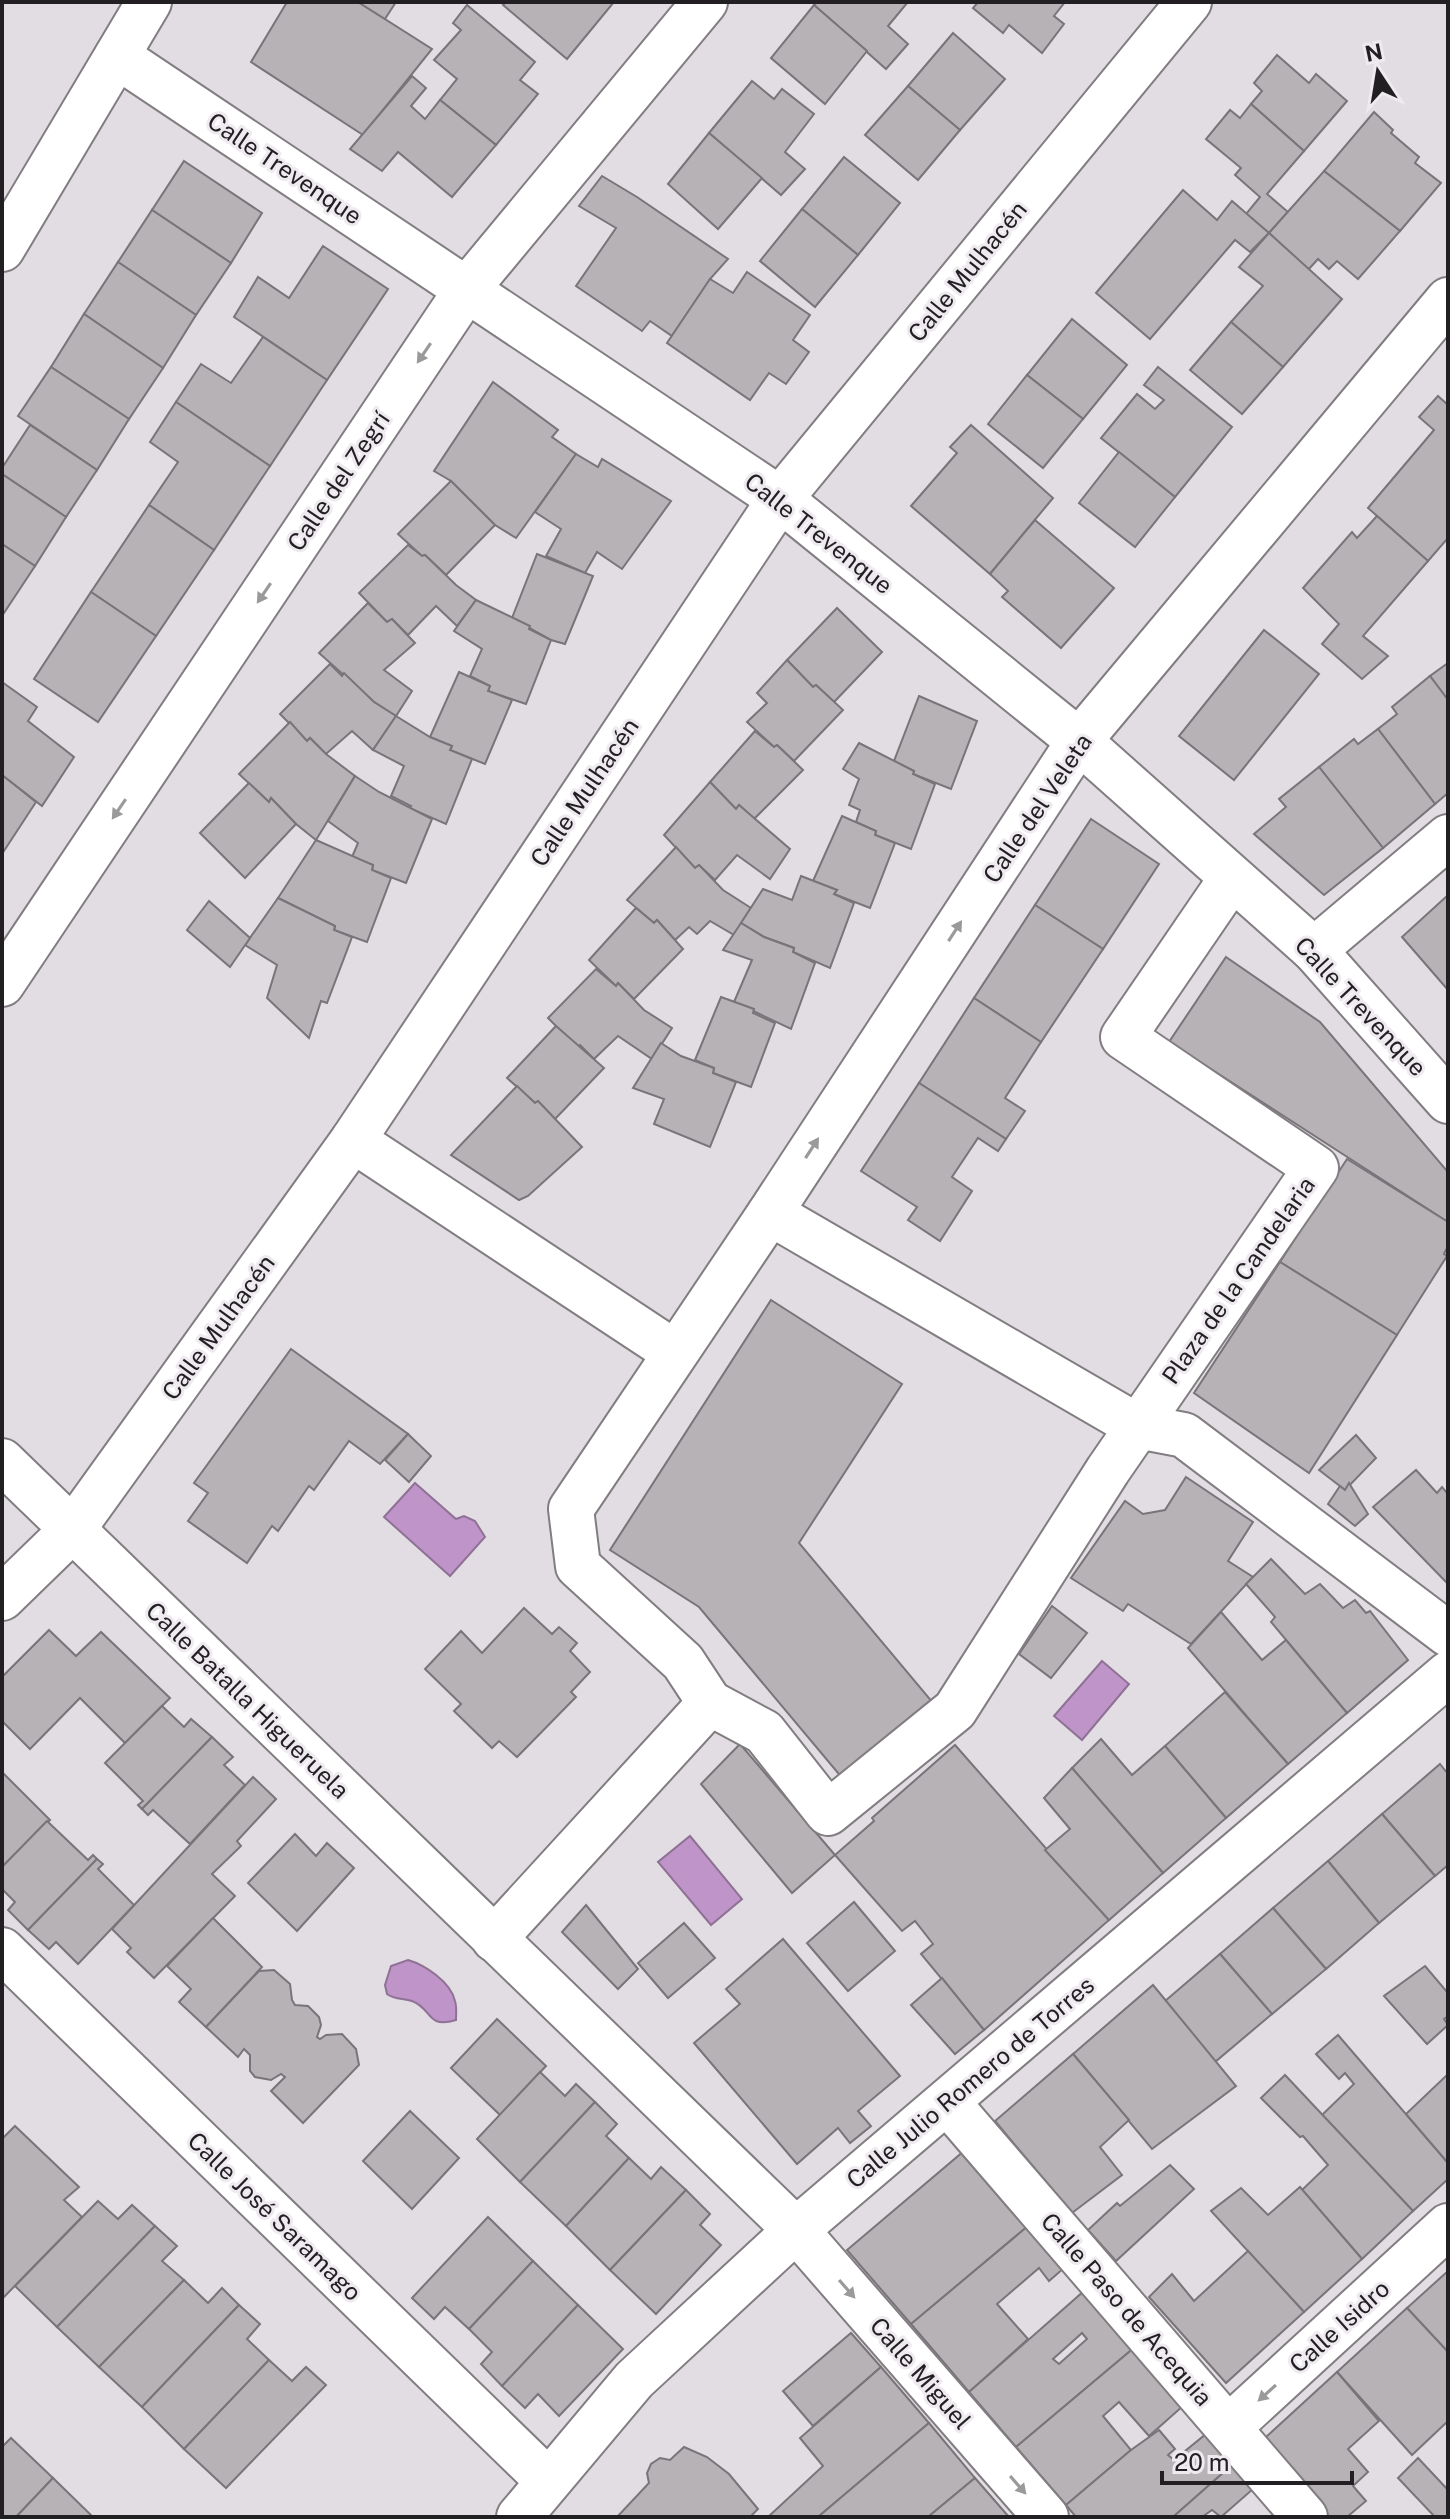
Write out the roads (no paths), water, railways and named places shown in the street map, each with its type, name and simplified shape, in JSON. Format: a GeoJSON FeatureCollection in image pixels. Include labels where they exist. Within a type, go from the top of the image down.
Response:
{"type":"FeatureCollection","features":[{"type":"Feature","properties":{"kind":"street"},"geometry":{"type":"LineString","coordinates":[[2,249],[149,2]]}},
{"type":"Feature","properties":{"kind":"street","name":"Calle del Zegrí"},"geometry":{"type":"LineString","coordinates":[[2,984],[467,289],[705,2]]}},
{"type":"Feature","properties":{"kind":"street","name":"Calle Mulhacén"},"geometry":{"type":"LineString","coordinates":[[2,1598],[73,1529],[353,1140],[780,499],[1189,2]]}},
{"type":"Feature","properties":{"kind":"street","name":"Calle Trevenque"},"geometry":{"type":"LineString","coordinates":[[117,56],[780,499],[1079,741],[1314,950],[1448,1101]]}},
{"type":"Feature","properties":{"kind":"street","name":"Calle del Veleta"},"geometry":{"type":"LineString","coordinates":[[710,1703],[683,1662],[578,1566],[571,1509],[770,1213],[1079,741],[1448,300]]}},
{"type":"Feature","properties":{"kind":"street"},"geometry":{"type":"LineString","coordinates":[[1314,950],[1448,837]]}},
{"type":"Feature","properties":{"kind":"street","name":"Plaza de la Candelaria"},"geometry":{"type":"LineString","coordinates":[[710,1703],[764,1732],[828,1813],[955,1710],[1137,1426],[1316,1168],[1123,1037],[1231,879]]}},
{"type":"Feature","properties":{"kind":"street"},"geometry":{"type":"LineString","coordinates":[[353,1140],[674,1352]]}},
{"type":"Feature","properties":{"kind":"street"},"geometry":{"type":"LineString","coordinates":[[770,1213],[1137,1426],[1184,1435],[1448,1634]]}},
{"type":"Feature","properties":{"kind":"street","name":"Calle Batalla Higueruela"},"geometry":{"type":"LineString","coordinates":[[2,1461],[796,2230]]}},
{"type":"Feature","properties":{"kind":"street","name":"Calle Julio Romero de Torres"},"geometry":{"type":"LineString","coordinates":[[543,2502],[634,2380],[796,2230],[1448,1674]]}},
{"type":"Feature","properties":{"kind":"street"},"geometry":{"type":"LineString","coordinates":[[494,1939],[710,1703]]}},
{"type":"Feature","properties":{"kind":"street","name":"Calle José Saramago"},"geometry":{"type":"LineString","coordinates":[[2,1950],[543,2502]]}},
{"type":"Feature","properties":{"kind":"street","name":"Calle Paso de Acequia"},"geometry":{"type":"LineString","coordinates":[[948,2103],[1305,2517]]}},
{"type":"Feature","properties":{"kind":"street","name":"Calle Isidro"},"geometry":{"type":"LineString","coordinates":[[1229,2427],[1448,2226]]}},
{"type":"Feature","properties":{"kind":"street","name":"Calle Miguel"},"geometry":{"type":"LineString","coordinates":[[796,2230],[1046,2517]]}}]}
